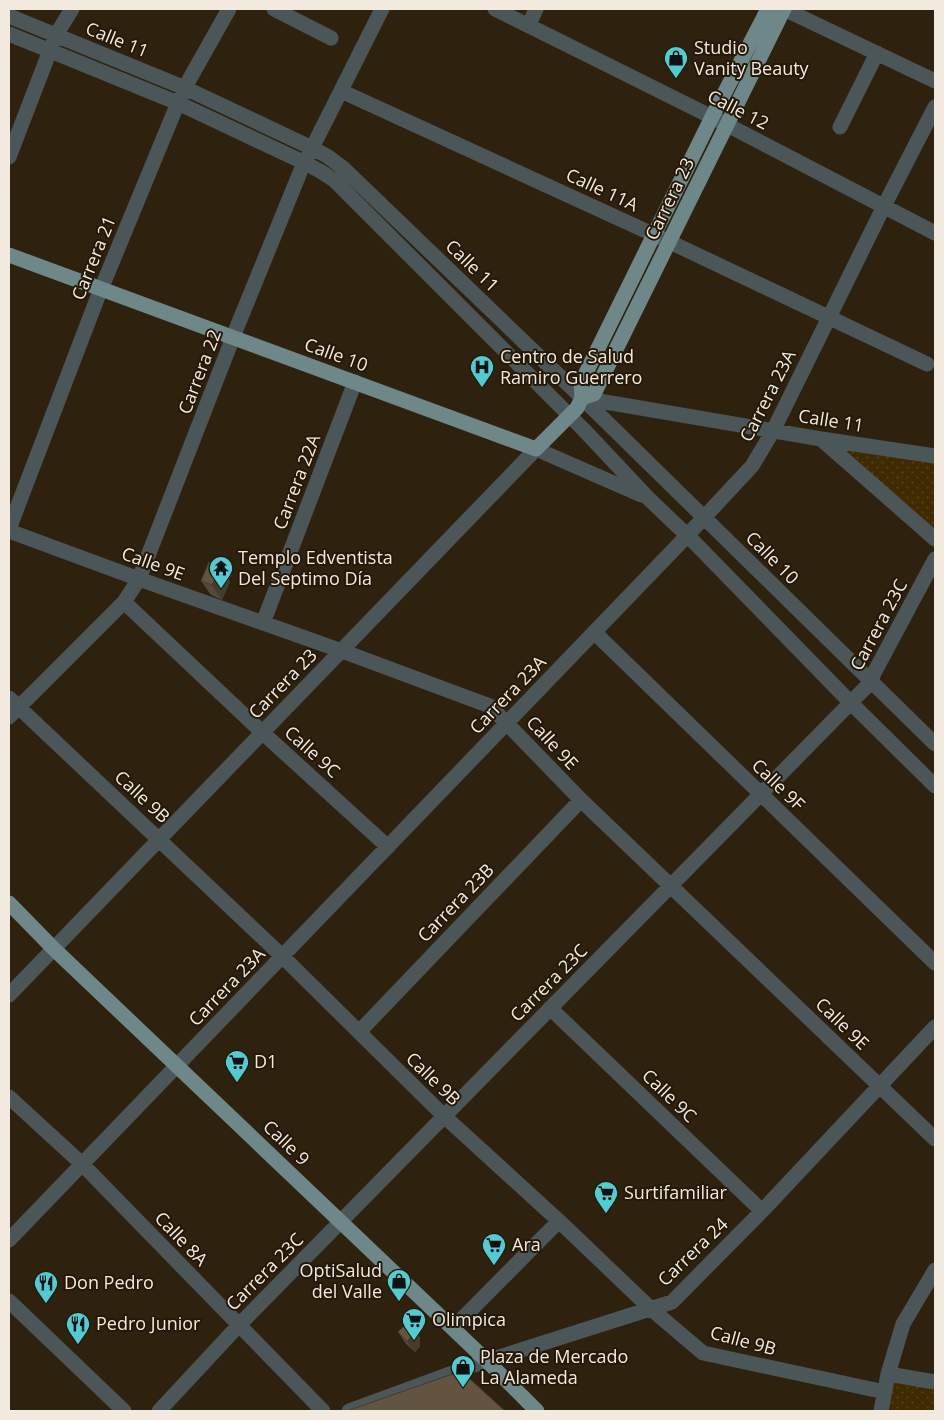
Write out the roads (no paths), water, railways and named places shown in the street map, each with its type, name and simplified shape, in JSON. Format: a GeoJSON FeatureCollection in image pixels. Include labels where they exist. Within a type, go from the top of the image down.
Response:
{"type":"FeatureCollection","features":[{"type":"Feature","properties":{"kind":"main road","name":"Carrera 23"},"geometry":{"type":"LineString","coordinates":[[536,449],[570,416],[582,398],[581,383],[712,117],[768,9]]}},
{"type":"Feature","properties":{"kind":"main road","name":"Carrera 23"},"geometry":{"type":"LineString","coordinates":[[582,398],[594,394],[784,9]]}},
{"type":"Feature","properties":{"kind":"main road","name":"Calle 10"},"geometry":{"type":"LineString","coordinates":[[9,256],[536,449]]}},
{"type":"Feature","properties":{"kind":"main road","name":"Calle 9"},"geometry":{"type":"LineString","coordinates":[[9,903],[54,949],[453,1328],[537,1411]]}},
{"type":"Feature","properties":{"kind":"street"},"geometry":{"type":"LineString","coordinates":[[9,156],[56,35],[72,9]]}},
{"type":"Feature","properties":{"kind":"street","name":"Carrera 21"},"geometry":{"type":"LineString","coordinates":[[9,530],[101,289],[178,103],[229,9]]}},
{"type":"Feature","properties":{"kind":"street"},"geometry":{"type":"LineString","coordinates":[[274,9],[331,38]]}},
{"type":"Feature","properties":{"kind":"street","name":"Carrera 22"},"geometry":{"type":"LineString","coordinates":[[12,708],[124,602],[139,579],[233,338],[305,162],[382,9]]}},
{"type":"Feature","properties":{"kind":"street","name":"Calle 12"},"geometry":{"type":"LineString","coordinates":[[495,9],[712,117],[935,233]]}},
{"type":"Feature","properties":{"kind":"street"},"geometry":{"type":"LineString","coordinates":[[529,25],[536,9]]}},
{"type":"Feature","properties":{"kind":"street"},"geometry":{"type":"LineString","coordinates":[[784,9],[935,80]]}},
{"type":"Feature","properties":{"kind":"street","name":"Calle 11"},"geometry":{"type":"LineString","coordinates":[[9,16],[185,88],[327,156],[342,168],[582,398],[821,439],[935,456]]}},
{"type":"Feature","properties":{"kind":"street","name":"Calle 11"},"geometry":{"type":"LineString","coordinates":[[9,34],[178,103],[305,162],[334,180],[570,416]]}},
{"type":"Feature","properties":{"kind":"street"},"geometry":{"type":"LineString","coordinates":[[840,127],[877,53]]}},
{"type":"Feature","properties":{"kind":"street","name":"Calle 11A"},"geometry":{"type":"LineString","coordinates":[[341,91],[670,242],[927,364]]}},
{"type":"Feature","properties":{"kind":"street","name":"Carrera 23A"},"geometry":{"type":"LineString","coordinates":[[9,1240],[687,536],[752,466],[773,431],[935,106]]}},
{"type":"Feature","properties":{"kind":"street","name":"Carrera 22A"},"geometry":{"type":"LineString","coordinates":[[263,623],[355,382]]}},
{"type":"Feature","properties":{"kind":"street","name":"Calle 10"},"geometry":{"type":"LineString","coordinates":[[582,398],[935,744]]}},
{"type":"Feature","properties":{"kind":"street","name":"Calle 10"},"geometry":{"type":"LineString","coordinates":[[570,416],[648,498],[935,786]]}},
{"type":"Feature","properties":{"kind":"street"},"geometry":{"type":"LineString","coordinates":[[821,439],[935,539]]}},
{"type":"Feature","properties":{"kind":"street","name":"Calle 10"},"geometry":{"type":"LineString","coordinates":[[536,449],[648,498]]}},
{"type":"Feature","properties":{"kind":"street","name":"Carrera 23"},"geometry":{"type":"LineString","coordinates":[[9,994],[536,449]]}},
{"type":"Feature","properties":{"kind":"street","name":"Calle 9E"},"geometry":{"type":"LineString","coordinates":[[9,530],[490,706],[581,800],[935,1139]]}},
{"type":"Feature","properties":{"kind":"street","name":"Carrera 23C"},"geometry":{"type":"LineString","coordinates":[[159,1411],[239,1325],[871,682],[874,673],[935,560]]}},
{"type":"Feature","properties":{"kind":"street","name":"Calle 9C"},"geometry":{"type":"LineString","coordinates":[[124,602],[388,847]]}},
{"type":"Feature","properties":{"kind":"street","name":"Calle 9F"},"geometry":{"type":"LineString","coordinates":[[594,632],[935,963]]}},
{"type":"Feature","properties":{"kind":"street","name":"Calle 9B"},"geometry":{"type":"LineString","coordinates":[[12,708],[160,840],[282,956],[444,1116],[559,1221],[650,1308],[703,1353],[885,1392]]}},
{"type":"Feature","properties":{"kind":"street","name":"Carrera 23B"},"geometry":{"type":"LineString","coordinates":[[359,1032],[581,800]]}},
{"type":"Feature","properties":{"kind":"street","name":"Calle 9C"},"geometry":{"type":"LineString","coordinates":[[550,1008],[762,1211]]}},
{"type":"Feature","properties":{"kind":"street","name":"Carrera 24"},"geometry":{"type":"LineString","coordinates":[[349,1411],[487,1361],[672,1302],[762,1211],[935,1027]]}},
{"type":"Feature","properties":{"kind":"street","name":"Calle 8A"},"geometry":{"type":"LineString","coordinates":[[9,1097],[82,1164],[323,1411]]}},
{"type":"Feature","properties":{"kind":"street"},"geometry":{"type":"LineString","coordinates":[[453,1328],[559,1221]]}},
{"type":"Feature","properties":{"kind":"street"},"geometry":{"type":"LineString","coordinates":[[881,1411],[888,1374],[903,1324],[935,1270]]}},
{"type":"Feature","properties":{"kind":"street"},"geometry":{"type":"LineString","coordinates":[[9,1301],[124,1411]]}},
{"type":"Feature","properties":{"kind":"street"},"geometry":{"type":"LineString","coordinates":[[888,1374],[935,1382]]}},
{"type":"Feature","properties":{"kind":"place","name":"Studio Vanity Beauty"},"geometry":{"type":"Point","coordinates":[676,79]}},
{"type":"Feature","properties":{"kind":"place","name":"Centro de Salud Ramiro Guerrero"},"geometry":{"type":"Point","coordinates":[482,388]}},
{"type":"Feature","properties":{"kind":"place","name":"Templo Edventista Del Septimo Día"},"geometry":{"type":"Point","coordinates":[221,589]}},
{"type":"Feature","properties":{"kind":"place","name":"D1"},"geometry":{"type":"Point","coordinates":[237,1083]}},
{"type":"Feature","properties":{"kind":"place","name":"Surtifamiliar"},"geometry":{"type":"Point","coordinates":[606,1214]}},
{"type":"Feature","properties":{"kind":"place","name":"Ara"},"geometry":{"type":"Point","coordinates":[494,1266]}},
{"type":"Feature","properties":{"kind":"place","name":"OptiSalud del Valle"},"geometry":{"type":"Point","coordinates":[399,1302]}},
{"type":"Feature","properties":{"kind":"place","name":"Don Pedro"},"geometry":{"type":"Point","coordinates":[46,1304]}},
{"type":"Feature","properties":{"kind":"place","name":"Olimpica"},"geometry":{"type":"Point","coordinates":[414,1341]}},
{"type":"Feature","properties":{"kind":"place","name":"Pedro Junior"},"geometry":{"type":"Point","coordinates":[78,1345]}},
{"type":"Feature","properties":{"kind":"place","name":"Plaza de Mercado La Alameda"},"geometry":{"type":"Point","coordinates":[463,1388]}}]}
